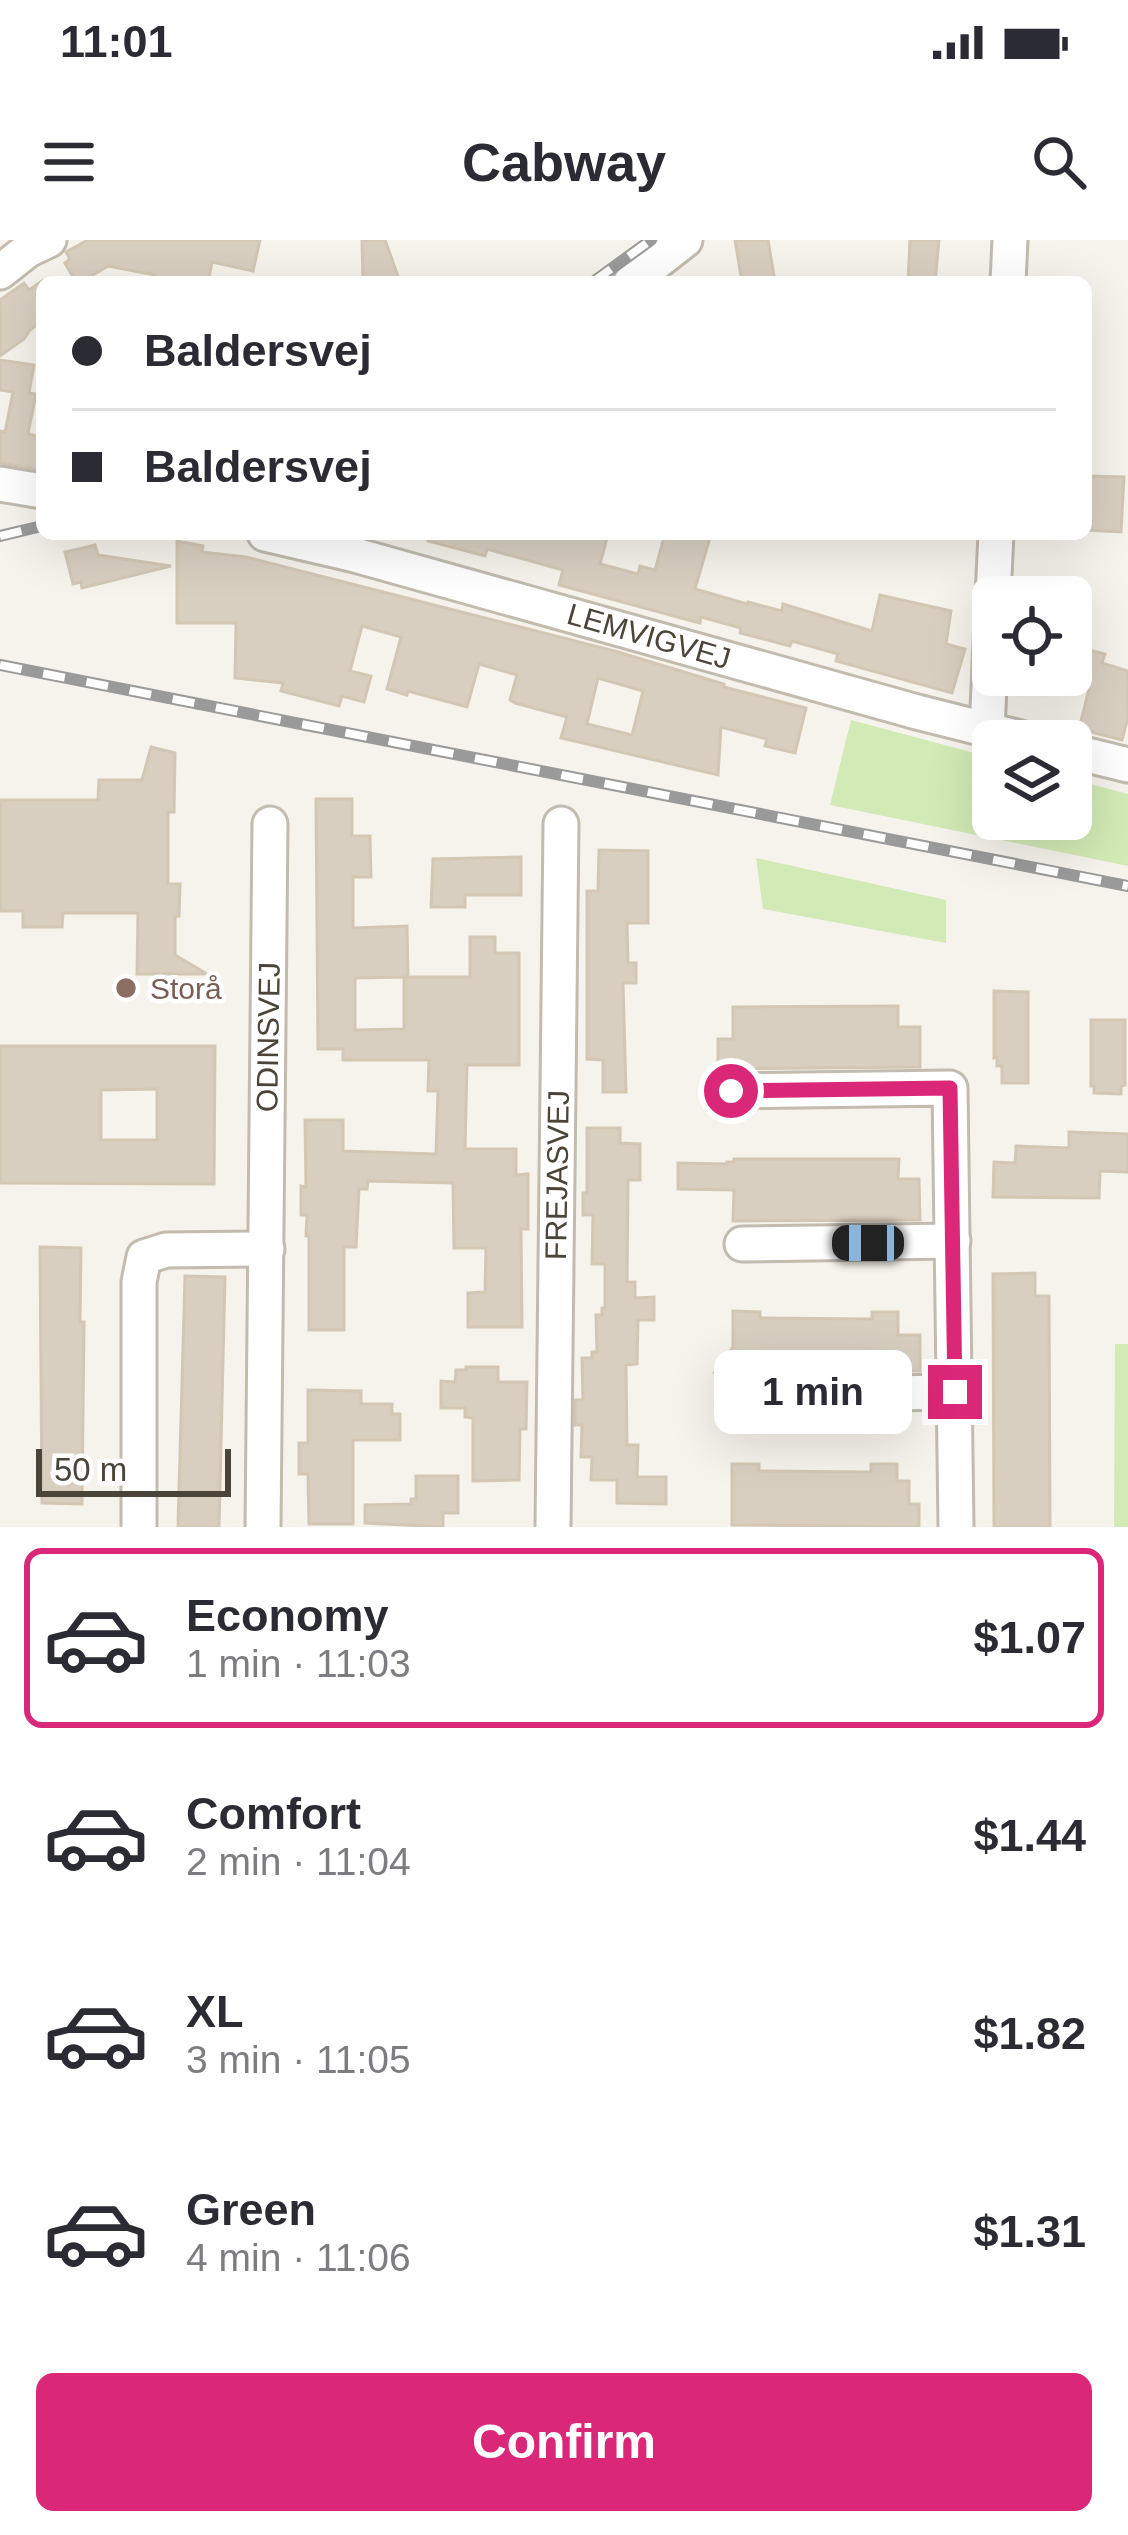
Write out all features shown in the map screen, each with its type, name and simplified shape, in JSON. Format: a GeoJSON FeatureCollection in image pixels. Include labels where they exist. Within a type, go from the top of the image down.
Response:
{"type":"FeatureCollection","features":[{"type":"Feature","properties":{"kind":"street"},"geometry":{"type":"LineString","coordinates":[[0,272],[49,240]]}},
{"type":"Feature","properties":{"kind":"street"},"geometry":{"type":"LineString","coordinates":[[639,276],[685,240]]}},
{"type":"Feature","properties":{"kind":"street"},"geometry":{"type":"LineString","coordinates":[[1010,276],[1018,242]]}},
{"type":"Feature","properties":{"kind":"street"},"geometry":{"type":"LineString","coordinates":[[0,484],[36,490]]}},
{"type":"Feature","properties":{"kind":"street","name":"LEMVIGVEJ"},"geometry":{"type":"LineString","coordinates":[[291,540],[972,726]]}},
{"type":"Feature","properties":{"kind":"street"},"geometry":{"type":"LineString","coordinates":[[994,576],[996,540]]}},
{"type":"Feature","properties":{"kind":"street"},"geometry":{"type":"LineString","coordinates":[[1092,756],[1128,765]]}},
{"type":"Feature","properties":{"kind":"street","name":"ODINSVEJ"},"geometry":{"type":"LineString","coordinates":[[263,1527],[270,824]]}},
{"type":"Feature","properties":{"kind":"street","name":"FREJASVEJ"},"geometry":{"type":"LineString","coordinates":[[553,1527],[561,824]]}},
{"type":"Feature","properties":{"kind":"street"},"geometry":{"type":"LineString","coordinates":[[731,1091],[950,1088],[956,1527]]}},
{"type":"Feature","properties":{"kind":"street"},"geometry":{"type":"LineString","coordinates":[[742,1244],[953,1241]]}},
{"type":"Feature","properties":{"kind":"street"},"geometry":{"type":"LineString","coordinates":[[140,1527],[139,1282],[144,1258],[166,1250],[267,1249]]}},
{"type":"Feature","properties":{"kind":"street"},"geometry":{"type":"LineString","coordinates":[[740,1395],[955,1392]]}},
{"type":"Feature","properties":{"kind":"green space"},"geometry":{"type":"Polygon","coordinates":[[[851,720],[972,752],[972,834],[830,805],[851,720]]]}},
{"type":"Feature","properties":{"kind":"green space"},"geometry":{"type":"Polygon","coordinates":[[[1092,785],[1128,794],[1128,866],[1001,840],[1092,840],[1092,785]]]}},
{"type":"Feature","properties":{"kind":"green space"},"geometry":{"type":"Polygon","coordinates":[[[756,858],[946,900],[946,943],[763,909],[756,858]]]}},
{"type":"Feature","properties":{"kind":"green space"},"geometry":{"type":"Polygon","coordinates":[[[1115,1344],[1128,1344],[1128,1527],[1114,1527],[1115,1344]]]}},
{"type":"Feature","properties":{"kind":"building"},"geometry":{"type":"Polygon","coordinates":[[[88,240],[260,240],[253,271],[212,262],[209,276],[155,276],[108,266],[91,276],[73,276],[65,263],[70,259],[66,252],[88,240]]]}},
{"type":"Feature","properties":{"kind":"building"},"geometry":{"type":"Polygon","coordinates":[[[362,240],[385,240],[398,276],[363,276],[362,240]]]}},
{"type":"Feature","properties":{"kind":"building"},"geometry":{"type":"Polygon","coordinates":[[[735,240],[768,240],[774,276],[741,276],[735,240]]]}},
{"type":"Feature","properties":{"kind":"building"},"geometry":{"type":"Polygon","coordinates":[[[910,240],[939,240],[936,276],[908,276],[910,240]]]}},
{"type":"Feature","properties":{"kind":"building"},"geometry":{"type":"Polygon","coordinates":[[[24,283],[29,290],[36,285],[36,326],[0,356],[0,300],[24,283]]]}},
{"type":"Feature","properties":{"kind":"building"},"geometry":{"type":"Polygon","coordinates":[[[0,360],[34,365],[29,393],[36,394],[28,434],[36,436],[36,469],[0,463],[0,431],[5,432],[13,392],[0,390],[0,360]]]}},
{"type":"Feature","properties":{"kind":"building"},"geometry":{"type":"Polygon","coordinates":[[[1092,476],[1124,477],[1121,532],[1092,530],[1092,476]]]}},
{"type":"Feature","properties":{"kind":"building"},"geometry":{"type":"Polygon","coordinates":[[[606,540],[600,564],[638,574],[640,566],[655,570],[663,540],[709,540],[695,589],[782,611],[783,604],[872,631],[880,595],[951,611],[946,644],[965,649],[952,693],[836,661],[838,654],[792,641],[790,646],[701,617],[700,623],[559,585],[563,570],[487,549],[485,556],[428,541],[606,540]]]}},
{"type":"Feature","properties":{"kind":"building"},"geometry":{"type":"Polygon","coordinates":[[[177,541],[203,546],[202,552],[246,557],[618,652],[806,708],[795,753],[765,746],[767,739],[721,727],[718,775],[561,738],[567,717],[510,700],[517,675],[479,664],[467,707],[387,689],[401,637],[362,626],[350,671],[371,676],[364,702],[342,696],[339,706],[281,691],[283,683],[235,678],[236,623],[177,623],[177,541]],[[598,678],[587,724],[632,735],[643,691],[598,678]]]}},
{"type":"Feature","properties":{"kind":"building"},"geometry":{"type":"Polygon","coordinates":[[[95,545],[98,555],[171,566],[82,588],[81,582],[73,584],[65,552],[95,545]]]}},
{"type":"Feature","properties":{"kind":"building"},"geometry":{"type":"Polygon","coordinates":[[[1092,651],[1105,654],[1102,663],[1128,671],[1128,717],[1122,740],[1092,732],[1092,720],[1081,720],[1087,696],[1092,696],[1092,651]]]}},
{"type":"Feature","properties":{"kind":"building"},"geometry":{"type":"Polygon","coordinates":[[[151,747],[175,753],[174,812],[168,812],[168,884],[180,884],[175,955],[207,974],[137,974],[138,913],[63,913],[62,927],[23,927],[23,911],[0,911],[0,800],[98,800],[99,780],[142,780],[151,747]]]}},
{"type":"Feature","properties":{"kind":"building"},"geometry":{"type":"Polygon","coordinates":[[[316,799],[352,799],[352,836],[370,836],[371,877],[353,877],[353,928],[407,926],[408,977],[470,977],[470,937],[495,937],[495,953],[519,953],[519,1065],[467,1065],[465,1149],[516,1149],[516,1175],[528,1174],[528,1229],[521,1229],[522,1327],[468,1327],[468,1293],[485,1292],[486,1248],[454,1248],[453,1183],[368,1181],[367,1189],[359,1189],[356,1247],[344,1247],[344,1330],[309,1330],[309,1236],[307,1215],[301,1215],[301,1186],[306,1187],[305,1120],[343,1120],[343,1151],[436,1154],[438,1091],[428,1091],[429,1060],[343,1060],[343,1049],[318,1049],[316,799]],[[404,977],[355,978],[355,1030],[404,1029],[404,977]]]}},
{"type":"Feature","properties":{"kind":"building"},"geometry":{"type":"Polygon","coordinates":[[[599,850],[648,851],[648,923],[627,923],[628,963],[636,963],[636,983],[623,983],[626,1092],[603,1092],[603,1060],[587,1059],[587,891],[598,891],[599,850]]]}},
{"type":"Feature","properties":{"kind":"building"},"geometry":{"type":"Polygon","coordinates":[[[521,857],[521,895],[465,895],[465,907],[431,907],[433,859],[521,857]]]}},
{"type":"Feature","properties":{"kind":"building"},"geometry":{"type":"Polygon","coordinates":[[[994,991],[1028,992],[1028,1083],[1002,1083],[1002,1066],[994,1058],[994,991]]]}},
{"type":"Feature","properties":{"kind":"building"},"geometry":{"type":"Polygon","coordinates":[[[898,1006],[898,1027],[920,1027],[920,1067],[718,1069],[718,1039],[733,1039],[733,1007],[898,1006]]]}},
{"type":"Feature","properties":{"kind":"building"},"geometry":{"type":"Polygon","coordinates":[[[1091,1020],[1125,1020],[1121,1094],[1094,1093],[1091,1086],[1091,1020]]]}},
{"type":"Feature","properties":{"kind":"building"},"geometry":{"type":"Polygon","coordinates":[[[0,1046],[215,1046],[214,1184],[0,1183],[0,1046]],[[157,1089],[101,1090],[101,1140],[157,1140],[157,1089]]]}},
{"type":"Feature","properties":{"kind":"building"},"geometry":{"type":"Polygon","coordinates":[[[587,1128],[620,1128],[620,1143],[640,1144],[640,1180],[628,1180],[627,1282],[635,1282],[635,1298],[654,1297],[654,1320],[638,1320],[637,1364],[626,1365],[627,1445],[638,1445],[637,1477],[666,1477],[666,1504],[617,1503],[617,1480],[591,1480],[592,1457],[581,1457],[582,1425],[575,1425],[575,1400],[583,1400],[582,1358],[592,1358],[592,1352],[597,1352],[596,1315],[602,1315],[605,1308],[605,1264],[592,1264],[593,1215],[583,1215],[587,1128]]]}},
{"type":"Feature","properties":{"kind":"building"},"geometry":{"type":"Polygon","coordinates":[[[1069,1132],[1128,1134],[1128,1172],[1100,1171],[1099,1198],[993,1197],[994,1162],[1015,1163],[1016,1146],[1069,1148],[1069,1132]]]}},
{"type":"Feature","properties":{"kind":"building"},"geometry":{"type":"Polygon","coordinates":[[[734,1159],[899,1159],[898,1179],[919,1179],[920,1220],[733,1221],[734,1190],[678,1189],[678,1163],[727,1164],[734,1159]]]}},
{"type":"Feature","properties":{"kind":"building"},"geometry":{"type":"Polygon","coordinates":[[[40,1247],[81,1248],[82,1504],[42,1503],[40,1247]]]}},
{"type":"Feature","properties":{"kind":"building"},"geometry":{"type":"Polygon","coordinates":[[[1035,1273],[1035,1296],[1049,1296],[1050,1527],[994,1527],[993,1274],[1035,1273]]]}},
{"type":"Feature","properties":{"kind":"building"},"geometry":{"type":"Polygon","coordinates":[[[185,1276],[225,1277],[219,1527],[178,1527],[185,1276]]]}},
{"type":"Feature","properties":{"kind":"building"},"geometry":{"type":"Polygon","coordinates":[[[733,1311],[760,1312],[760,1318],[872,1319],[872,1312],[898,1312],[898,1335],[920,1335],[920,1371],[715,1372],[733,1347],[733,1311]]]}},
{"type":"Feature","properties":{"kind":"building"},"geometry":{"type":"Polygon","coordinates":[[[498,1367],[498,1382],[527,1382],[519,1480],[473,1481],[473,1418],[465,1417],[465,1408],[441,1408],[441,1381],[455,1382],[456,1370],[498,1367]]]}},
{"type":"Feature","properties":{"kind":"building"},"geometry":{"type":"Polygon","coordinates":[[[308,1390],[361,1391],[361,1404],[392,1404],[392,1414],[400,1414],[400,1440],[353,1440],[353,1524],[309,1524],[308,1474],[299,1474],[299,1443],[308,1443],[308,1390]]]}},
{"type":"Feature","properties":{"kind":"building"},"geometry":{"type":"Polygon","coordinates":[[[732,1464],[759,1464],[759,1471],[871,1472],[871,1464],[897,1464],[897,1481],[909,1481],[909,1504],[919,1504],[919,1527],[732,1525],[732,1464]]]}},
{"type":"Feature","properties":{"kind":"building"},"geometry":{"type":"Polygon","coordinates":[[[416,1476],[458,1476],[458,1513],[443,1513],[443,1527],[365,1523],[365,1505],[411,1504],[416,1499],[416,1476]]]}},
{"type":"Feature","properties":{"kind":"railway"},"geometry":{"type":"LineString","coordinates":[[601,276],[651,240]]}},
{"type":"Feature","properties":{"kind":"railway"},"geometry":{"type":"LineString","coordinates":[[0,536],[36,527]]}},
{"type":"Feature","properties":{"kind":"railway"},"geometry":{"type":"LineString","coordinates":[[0,665],[1128,886]]}},
{"type":"Feature","properties":{"kind":"place","name":"Storå"},"geometry":{"type":"Point","coordinates":[126,988]}},
{"type":"Feature","properties":{"kind":"route"},"geometry":{"type":"LineString","coordinates":[[731,1091],[950,1088],[955,1392]]}}]}
